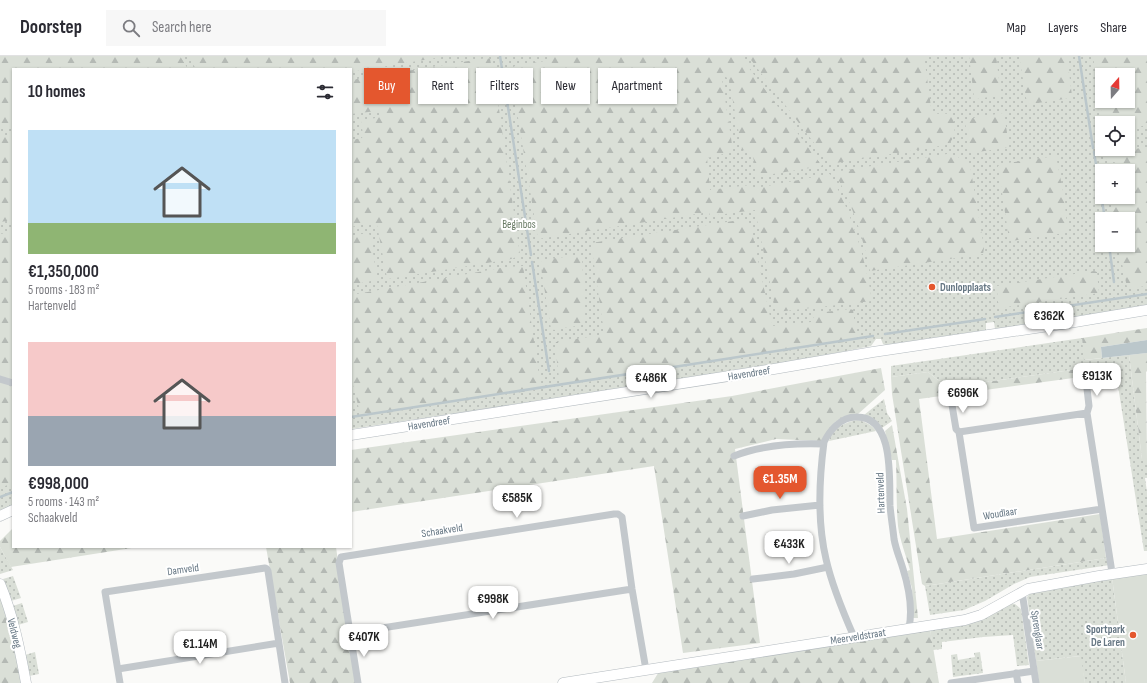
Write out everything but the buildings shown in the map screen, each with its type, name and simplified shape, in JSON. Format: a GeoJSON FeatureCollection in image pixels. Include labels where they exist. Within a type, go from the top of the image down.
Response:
{"type":"FeatureCollection","features":[{"type":"Feature","properties":{"kind":"street","name":"Havendreef"},"geometry":{"type":"LineString","coordinates":[[352,435],[1147,310]]}},
{"type":"Feature","properties":{"kind":"street"},"geometry":{"type":"LineString","coordinates":[[0,379],[12,383]]}},
{"type":"Feature","properties":{"kind":"street"},"geometry":{"type":"LineString","coordinates":[[1086,380],[1089,406],[1087,413],[1112,574]]}},
{"type":"Feature","properties":{"kind":"street","name":"Woudlaar"},"geometry":{"type":"LineString","coordinates":[[952,405],[956,430],[959,432],[974,528],[1102,509]]}},
{"type":"Feature","properties":{"kind":"street"},"geometry":{"type":"LineString","coordinates":[[959,432],[1087,413]]}},
{"type":"Feature","properties":{"kind":"street","name":"Hartenveld"},"geometry":{"type":"LineString","coordinates":[[823,444],[832,429],[842,421],[849,418],[858,417],[870,421],[878,426],[882,434],[890,468],[890,507],[894,542],[910,598],[909,628]]}},
{"type":"Feature","properties":{"kind":"street"},"geometry":{"type":"LineString","coordinates":[[734,456],[760,448],[794,444],[823,444],[820,505],[825,549],[828,567],[843,611],[854,637]]}},
{"type":"Feature","properties":{"kind":"street"},"geometry":{"type":"LineString","coordinates":[[743,516],[772,510],[820,505]]}},
{"type":"Feature","properties":{"kind":"street"},"geometry":{"type":"LineString","coordinates":[[0,516],[12,510]]}},
{"type":"Feature","properties":{"kind":"street","name":"Schaakveld"},"geometry":{"type":"LineString","coordinates":[[358,683],[339,563],[341,557],[614,514],[618,514],[622,517],[632,589],[646,670]]}},
{"type":"Feature","properties":{"kind":"street"},"geometry":{"type":"LineString","coordinates":[[753,579],[794,574],[828,567]]}},
{"type":"Feature","properties":{"kind":"street","name":"Damveld"},"geometry":{"type":"LineString","coordinates":[[120,683],[105,592],[265,568],[268,571],[285,683]]}},
{"type":"Feature","properties":{"kind":"street","name":"Meerveldstraat"},"geometry":{"type":"LineString","coordinates":[[563,683],[606,680],[646,670],[972,618],[996,607],[1022,592],[1040,586],[1147,569]]}},
{"type":"Feature","properties":{"kind":"street","name":"Veldweg"},"geometry":{"type":"LineString","coordinates":[[0,584],[18,642],[26,683]]}},
{"type":"Feature","properties":{"kind":"street"},"geometry":{"type":"LineString","coordinates":[[350,633],[632,589]]}},
{"type":"Feature","properties":{"kind":"street","name":"Sprenglaar"},"geometry":{"type":"LineString","coordinates":[[1022,592],[1036,683]]}},
{"type":"Feature","properties":{"kind":"street"},"geometry":{"type":"LineString","coordinates":[[118,669],[279,644]]}},
{"type":"Feature","properties":{"kind":"street"},"geometry":{"type":"LineString","coordinates":[[951,683],[1034,671]]}},
{"type":"Feature","properties":{"kind":"street"},"geometry":{"type":"LineString","coordinates":[[1016,673],[1018,683]]}},
{"type":"Feature","properties":{"kind":"green space","name":"Beginbos"},"geometry":{"type":"Polygon","coordinates":[[[0,56],[1147,56],[1147,306],[1003,329],[995,329],[994,322],[986,323],[986,330],[886,345],[883,344],[881,339],[876,339],[871,346],[786,363],[352,429],[352,68],[12,68],[12,506],[0,512],[0,56]]]}},
{"type":"Feature","properties":{"kind":"green space"},"geometry":{"type":"Polygon","coordinates":[[[0,56],[180,56],[187,68],[12,68],[12,126],[0,128],[0,56]]]}},
{"type":"Feature","properties":{"kind":"green space"},"geometry":{"type":"Polygon","coordinates":[[[188,56],[448,56],[375,68],[364,68],[364,70],[352,72],[352,68],[195,68],[188,56]]]}},
{"type":"Feature","properties":{"kind":"green space"},"geometry":{"type":"Polygon","coordinates":[[[549,56],[740,56],[822,166],[761,176],[757,175],[752,152],[742,150],[729,80],[726,77],[723,77],[722,79],[733,151],[707,158],[710,190],[750,185],[751,189],[830,174],[845,204],[857,236],[866,268],[872,301],[776,312],[755,210],[710,216],[709,212],[538,239],[516,104],[533,104],[533,68],[512,68],[515,66],[548,60],[549,56]]]}},
{"type":"Feature","properties":{"kind":"green space"},"geometry":{"type":"Polygon","coordinates":[[[748,56],[924,56],[931,107],[934,113],[949,114],[953,116],[955,128],[954,136],[950,143],[946,145],[830,164],[748,56]]]}},
{"type":"Feature","properties":{"kind":"green space"},"geometry":{"type":"Polygon","coordinates":[[[969,56],[996,56],[1001,95],[977,99],[974,97],[969,56]]]}},
{"type":"Feature","properties":{"kind":"green space"},"geometry":{"type":"Polygon","coordinates":[[[1019,56],[1067,56],[1071,98],[1031,104],[1027,103],[1019,56]]]}},
{"type":"Feature","properties":{"kind":"green space"},"geometry":{"type":"Polygon","coordinates":[[[1093,56],[1147,56],[1147,125],[1135,128],[1135,116],[1102,116],[1101,108],[1135,108],[1135,68],[1095,68],[1095,69],[1093,56]]]}},
{"type":"Feature","properties":{"kind":"green space"},"geometry":{"type":"Polygon","coordinates":[[[487,58],[490,59],[492,68],[476,68],[476,104],[498,104],[520,255],[511,259],[388,279],[377,225],[371,223],[352,227],[352,140],[362,138],[361,121],[380,117],[382,114],[380,111],[352,114],[352,80],[364,78],[364,104],[410,104],[410,70],[418,69],[418,104],[468,104],[468,68],[425,68],[487,58]]]}},
{"type":"Feature","properties":{"kind":"green space"},"geometry":{"type":"Polygon","coordinates":[[[1003,113],[1009,145],[1006,148],[970,153],[965,122],[967,119],[1003,113]]]}},
{"type":"Feature","properties":{"kind":"green space"},"geometry":{"type":"Polygon","coordinates":[[[12,134],[12,220],[0,222],[0,136],[12,134]]]}},
{"type":"Feature","properties":{"kind":"green space"},"geometry":{"type":"Polygon","coordinates":[[[1147,147],[1147,286],[1130,288],[1127,287],[1120,252],[1135,252],[1135,212],[1112,212],[1112,205],[1135,204],[1135,164],[1120,164],[1107,160],[1106,156],[1135,156],[1135,149],[1147,147]]]}},
{"type":"Feature","properties":{"kind":"green space"},"geometry":{"type":"Polygon","coordinates":[[[947,154],[953,155],[970,165],[984,248],[983,254],[870,271],[856,220],[846,195],[834,172],[947,154]]]}},
{"type":"Feature","properties":{"kind":"green space"},"geometry":{"type":"Polygon","coordinates":[[[1056,156],[1063,191],[1068,231],[1065,233],[1011,241],[1009,239],[998,166],[1001,164],[1056,156]]]}},
{"type":"Feature","properties":{"kind":"green space"},"geometry":{"type":"Polygon","coordinates":[[[746,219],[751,227],[772,326],[811,322],[816,313],[850,309],[853,310],[857,340],[560,386],[555,346],[556,342],[602,335],[604,333],[591,243],[746,219]]]}},
{"type":"Feature","properties":{"kind":"green space"},"geometry":{"type":"Polygon","coordinates":[[[12,232],[12,380],[0,376],[0,234],[12,232]]]}},
{"type":"Feature","properties":{"kind":"green space"},"geometry":{"type":"Polygon","coordinates":[[[367,233],[370,235],[377,277],[376,280],[352,285],[352,236],[367,233]]]}},
{"type":"Feature","properties":{"kind":"green space"},"geometry":{"type":"Polygon","coordinates":[[[579,255],[582,256],[584,297],[583,324],[554,330],[551,329],[540,262],[543,260],[579,255]]]}},
{"type":"Feature","properties":{"kind":"green space"},"geometry":{"type":"Polygon","coordinates":[[[523,266],[541,389],[361,417],[352,381],[352,295],[506,267],[523,266]]]}},
{"type":"Feature","properties":{"kind":"green space"},"geometry":{"type":"Polygon","coordinates":[[[1094,271],[1097,272],[1099,293],[1000,308],[998,307],[997,286],[1094,271]]]}},
{"type":"Feature","properties":{"kind":"green space"},"geometry":{"type":"Polygon","coordinates":[[[1147,328],[1147,340],[1101,347],[1102,358],[1084,360],[1082,338],[1147,328]]]}},
{"type":"Feature","properties":{"kind":"green space"},"geometry":{"type":"Polygon","coordinates":[[[1082,338],[1085,360],[1129,355],[1142,459],[1147,459],[1147,478],[1145,478],[1147,492],[1147,551],[1144,551],[1116,373],[1088,376],[1086,368],[957,386],[938,380],[928,372],[891,377],[891,366],[1082,338]]]}},
{"type":"Feature","properties":{"kind":"green space"},"geometry":{"type":"Polygon","coordinates":[[[1147,353],[1147,459],[1142,459],[1129,355],[1147,353]]]}},
{"type":"Feature","properties":{"kind":"green space"},"geometry":{"type":"Polygon","coordinates":[[[881,368],[885,390],[858,414],[844,417],[835,422],[822,441],[776,439],[735,449],[760,643],[683,653],[654,466],[352,512],[352,450],[732,396],[881,368]]]}},
{"type":"Feature","properties":{"kind":"green space"},"geometry":{"type":"Polygon","coordinates":[[[1086,368],[1088,376],[919,399],[937,539],[1100,514],[1106,558],[925,586],[922,584],[892,394],[891,377],[928,372],[938,380],[958,386],[1086,368]]]}},
{"type":"Feature","properties":{"kind":"green space"},"geometry":{"type":"Polygon","coordinates":[[[0,383],[12,387],[12,483],[0,488],[0,383]]]}},
{"type":"Feature","properties":{"kind":"green space"},"geometry":{"type":"Polygon","coordinates":[[[884,399],[887,413],[892,421],[882,428],[878,422],[864,415],[884,399]]]}},
{"type":"Feature","properties":{"kind":"green space"},"geometry":{"type":"Polygon","coordinates":[[[857,420],[868,424],[876,431],[829,441],[833,433],[840,426],[857,420]]]}},
{"type":"Feature","properties":{"kind":"green space"},"geometry":{"type":"Polygon","coordinates":[[[892,425],[907,509],[918,618],[913,618],[912,588],[907,571],[910,570],[898,526],[896,460],[892,460],[885,431],[892,425]]]}},
{"type":"Feature","properties":{"kind":"green space"},"geometry":{"type":"Polygon","coordinates":[[[12,529],[12,548],[132,548],[11,567],[0,547],[0,541],[12,529]]]}},
{"type":"Feature","properties":{"kind":"green space"},"geometry":{"type":"Polygon","coordinates":[[[0,547],[13,570],[0,574],[0,547]]]}},
{"type":"Feature","properties":{"kind":"green space"},"geometry":{"type":"Polygon","coordinates":[[[266,548],[336,548],[355,683],[290,683],[266,548]]]}},
{"type":"Feature","properties":{"kind":"green space"},"geometry":{"type":"Polygon","coordinates":[[[1106,558],[1110,565],[1030,577],[1014,584],[985,601],[964,610],[930,615],[925,586],[1106,558]]]}},
{"type":"Feature","properties":{"kind":"green space","name":"Sportpark De Laren"},"geometry":{"type":"Polygon","coordinates":[[[1147,574],[1147,683],[1126,683],[1112,577],[1147,574]]]}},
{"type":"Feature","properties":{"kind":"green space"},"geometry":{"type":"Polygon","coordinates":[[[13,576],[21,598],[11,601],[3,579],[13,576]]]}},
{"type":"Feature","properties":{"kind":"green space"},"geometry":{"type":"Polygon","coordinates":[[[1112,577],[1126,683],[1085,683],[1080,656],[1036,661],[1027,597],[1032,591],[1112,577]]]}},
{"type":"Feature","properties":{"kind":"green space"},"geometry":{"type":"Polygon","coordinates":[[[0,594],[9,623],[22,683],[0,683],[0,594]]]}},
{"type":"Feature","properties":{"kind":"green space"},"geometry":{"type":"Polygon","coordinates":[[[22,603],[28,622],[18,625],[13,606],[22,603]]]}},
{"type":"Feature","properties":{"kind":"green space"},"geometry":{"type":"Polygon","coordinates":[[[1010,603],[1015,604],[1021,609],[1029,665],[1017,666],[1013,635],[942,642],[942,649],[933,650],[930,629],[1010,603]]]}},
{"type":"Feature","properties":{"kind":"green space"},"geometry":{"type":"Polygon","coordinates":[[[930,629],[939,683],[652,683],[660,670],[930,629]]]}},
{"type":"Feature","properties":{"kind":"green space"},"geometry":{"type":"Polygon","coordinates":[[[35,652],[39,674],[29,676],[25,655],[35,652]]]}},
{"type":"Feature","properties":{"kind":"green space"},"geometry":{"type":"Polygon","coordinates":[[[980,652],[983,673],[953,677],[951,655],[957,654],[958,660],[975,657],[974,653],[980,652]]]}},
{"type":"Feature","properties":{"kind":"green space"},"geometry":{"type":"Polygon","coordinates":[[[1081,656],[1085,683],[1039,683],[1036,661],[1081,656]]]}},
{"type":"Feature","properties":{"kind":"shaded area"},"geometry":{"type":"Polygon","coordinates":[[[1147,340],[1147,353],[1102,358],[1101,347],[1147,340]]]}},
{"type":"Feature","properties":{"kind":"waterway"},"geometry":{"type":"LineString","coordinates":[[500,56],[531,255]]}},
{"type":"Feature","properties":{"kind":"waterway"},"geometry":{"type":"LineString","coordinates":[[1079,56],[1093,148]]}},
{"type":"Feature","properties":{"kind":"waterway"},"geometry":{"type":"LineString","coordinates":[[1094,152],[1104,212]]}},
{"type":"Feature","properties":{"kind":"waterway"},"geometry":{"type":"LineString","coordinates":[[1110,252],[1114,282]]}},
{"type":"Feature","properties":{"kind":"waterway"},"geometry":{"type":"LineString","coordinates":[[532,262],[549,371]]}},
{"type":"Feature","properties":{"kind":"waterway"},"geometry":{"type":"LineString","coordinates":[[995,317],[1147,294]]}},
{"type":"Feature","properties":{"kind":"waterway"},"geometry":{"type":"LineString","coordinates":[[885,334],[985,319]]}},
{"type":"Feature","properties":{"kind":"waterway"},"geometry":{"type":"LineString","coordinates":[[352,417],[873,336]]}},
{"type":"Feature","properties":{"kind":"waterway"},"geometry":{"type":"LineString","coordinates":[[0,497],[12,492]]}},
{"type":"Feature","properties":{"kind":"place","name":"Dunlopplaats"},"geometry":{"type":"Point","coordinates":[932,287]}},
{"type":"Feature","properties":{"kind":"place","name":"Sportpark De Laren"},"geometry":{"type":"Point","coordinates":[1133,635]}}]}
